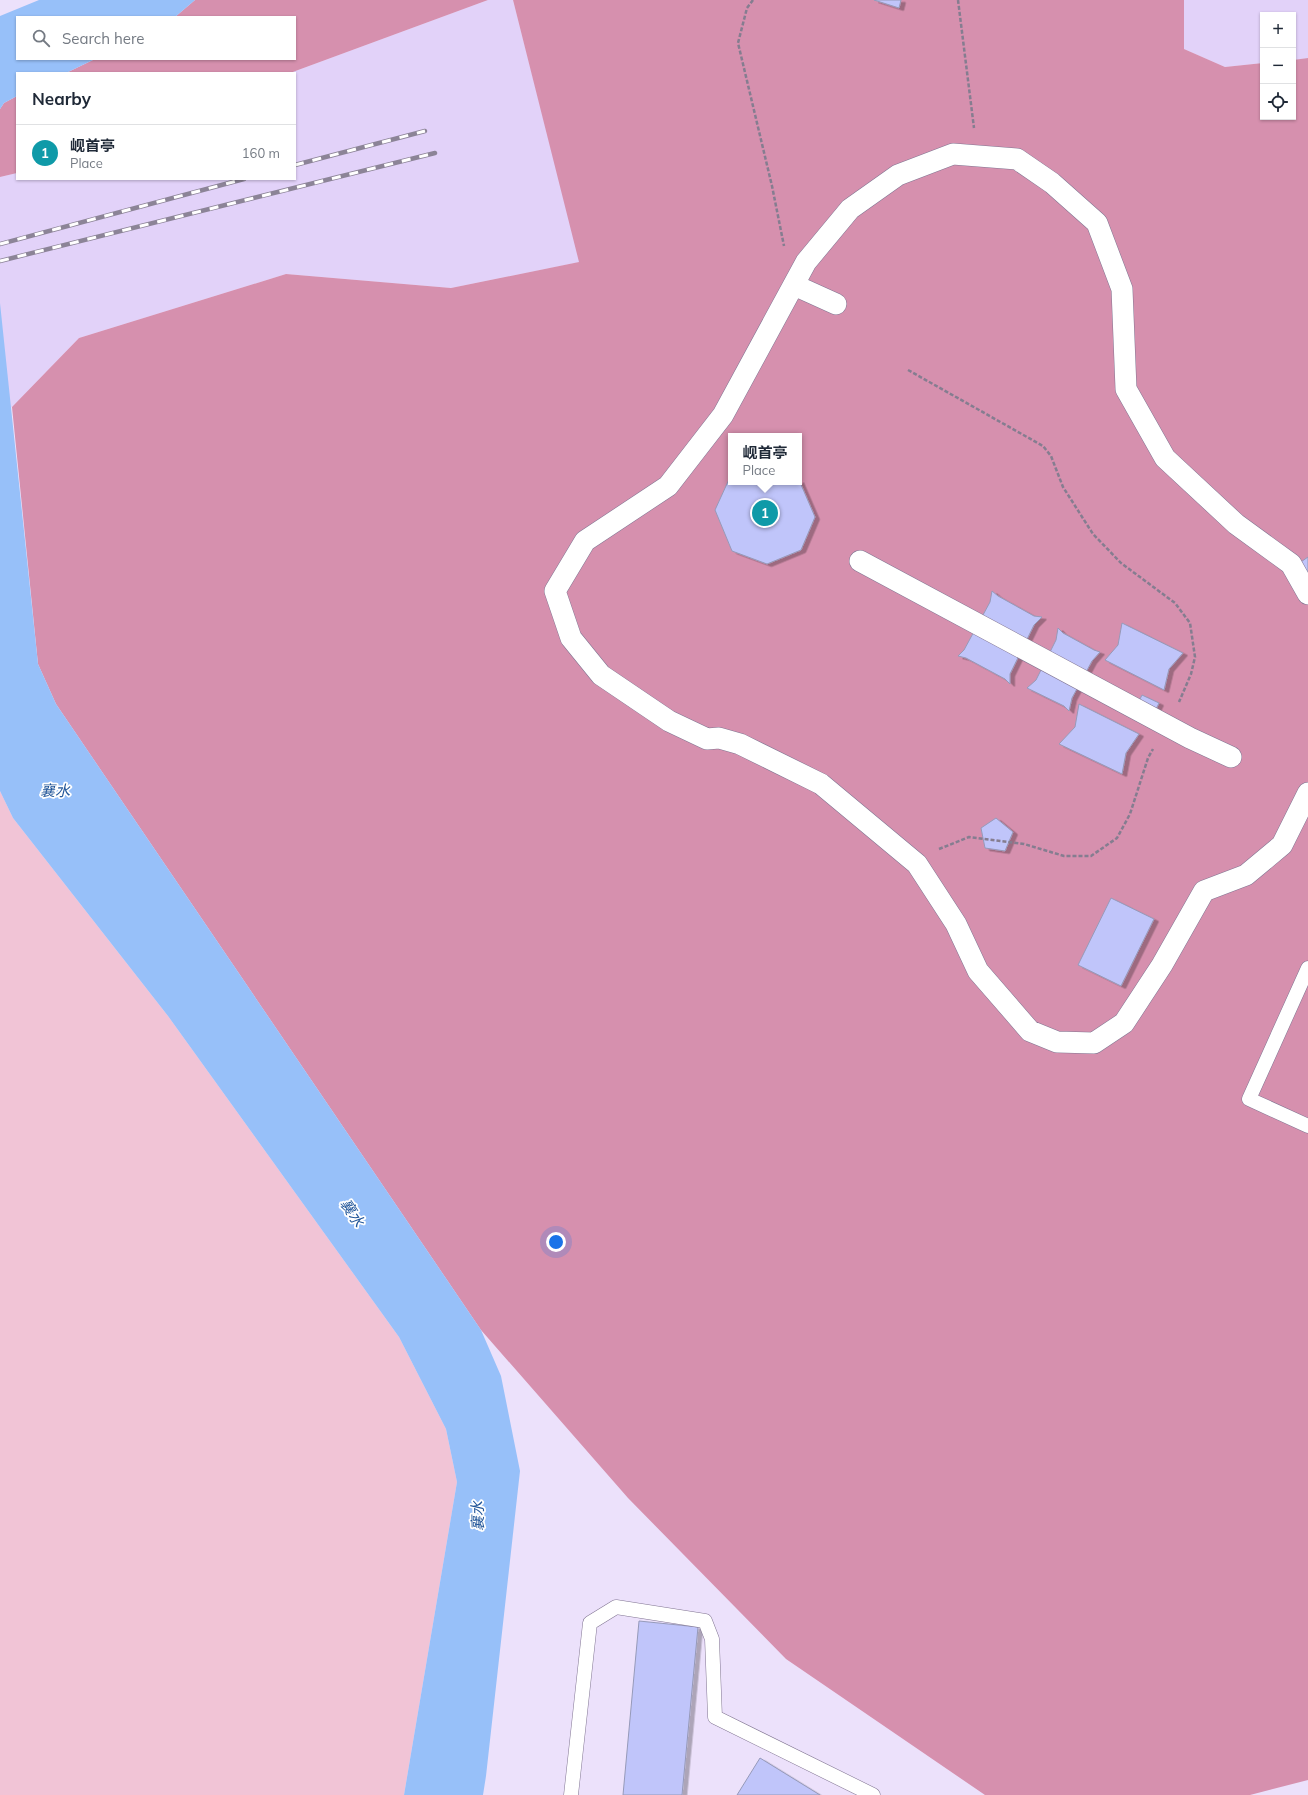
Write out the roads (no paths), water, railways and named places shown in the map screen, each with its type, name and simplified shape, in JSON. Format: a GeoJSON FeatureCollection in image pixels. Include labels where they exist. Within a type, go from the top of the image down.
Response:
{"type":"FeatureCollection","features":[{"type":"Feature","properties":{"kind":"street"},"geometry":{"type":"LineString","coordinates":[[1308,594],[1291,564],[1236,524],[1165,458],[1126,389],[1122,289],[1097,223],[1052,182],[1017,159],[953,154],[898,175],[850,209],[806,262],[723,415],[668,486],[585,541],[555,591],[571,638],[601,674],[669,721],[707,739],[719,738],[740,744],[821,784],[917,864],[956,924],[978,971],[1030,1032],[1057,1042],[1094,1043],[1124,1023],[1162,965],[1204,891],[1246,875],[1282,845],[1308,794]]}},
{"type":"Feature","properties":{"kind":"street"},"geometry":{"type":"LineString","coordinates":[[794,285],[836,304]]}},
{"type":"Feature","properties":{"kind":"street"},"geometry":{"type":"LineString","coordinates":[[860,561],[1183,734],[1231,757]]}},
{"type":"Feature","properties":{"kind":"lane"},"geometry":{"type":"LineString","coordinates":[[1308,968],[1249,1099],[1308,1126]]}},
{"type":"Feature","properties":{"kind":"lane"},"geometry":{"type":"LineString","coordinates":[[571,1795],[590,1623],[616,1607],[704,1622],[712,1639],[714,1717],[873,1795]]}},
{"type":"Feature","properties":{"kind":"water"},"geometry":{"type":"Polygon","coordinates":[[[39,0],[195,0],[176,16],[16,16],[16,60],[93,60],[68,72],[16,72],[16,97],[4,103],[0,109],[0,16],[39,0]]]}},
{"type":"Feature","properties":{"kind":"water","name":"襄水"},"geometry":{"type":"Polygon","coordinates":[[[0,303],[38,664],[56,704],[481,1330],[501,1376],[520,1471],[483,1795],[404,1795],[457,1482],[446,1429],[399,1337],[168,1016],[13,818],[0,791],[0,303]]]}},
{"type":"Feature","properties":{"kind":"railway"},"geometry":{"type":"LineString","coordinates":[[296,165],[425,131]]}},
{"type":"Feature","properties":{"kind":"railway"},"geometry":{"type":"LineString","coordinates":[[0,261],[435,153]]}},
{"type":"Feature","properties":{"kind":"railway"},"geometry":{"type":"LineString","coordinates":[[0,244],[240,180]]}},
{"type":"Feature","properties":{"kind":"place","name":"岘首亭"},"geometry":{"type":"Point","coordinates":[765,513]}}]}
